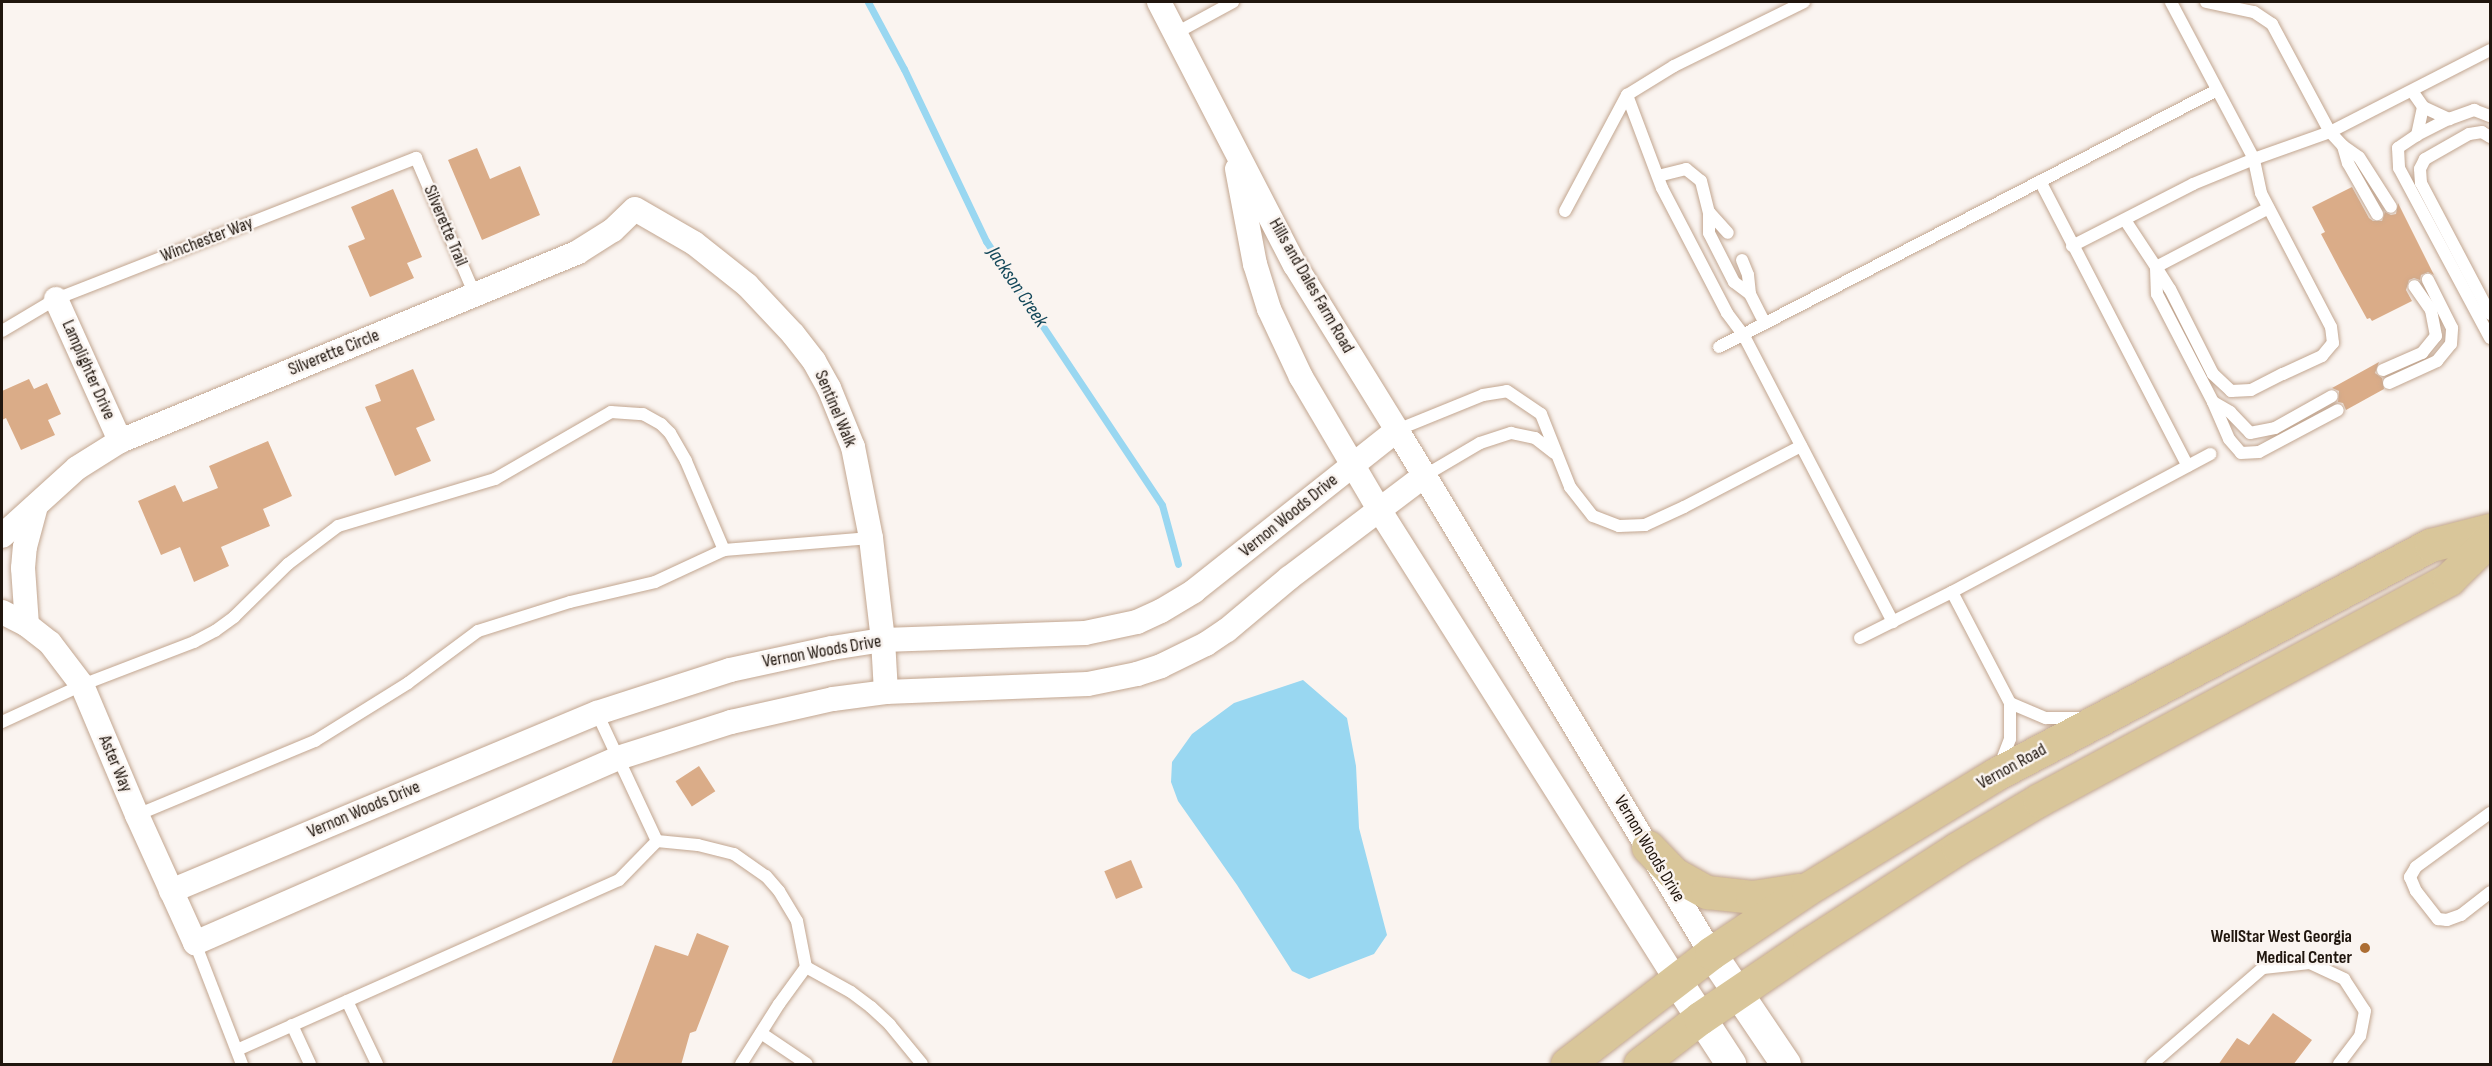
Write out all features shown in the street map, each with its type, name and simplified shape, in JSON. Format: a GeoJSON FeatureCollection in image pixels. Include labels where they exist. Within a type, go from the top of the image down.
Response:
{"type":"FeatureCollection","features":[{"type":"Feature","properties":{"kind":"main road","name":"Vernon Road"},"geometry":{"type":"LineString","coordinates":[[1567,1065],[1711,953],[1807,889],[1996,774],[2431,546],[2490,530]]}},
{"type":"Feature","properties":{"kind":"main road"},"geometry":{"type":"LineString","coordinates":[[1640,1065],[1700,1018],[1879,897],[2039,800],[2449,579],[2490,539]]}},
{"type":"Feature","properties":{"kind":"main road"},"geometry":{"type":"LineString","coordinates":[[1648,847],[1674,874],[1707,892],[1752,897],[1807,889]]}},
{"type":"Feature","properties":{"kind":"street","name":"Hills and Dales Farm Road"},"geometry":{"type":"LineString","coordinates":[[1159,2],[1295,266],[1397,430]]}},
{"type":"Feature","properties":{"kind":"street","name":"Hills and Dales Farm Road"},"geometry":{"type":"LineString","coordinates":[[1231,138],[1255,264],[1269,309],[1301,376],[1380,511]]}},
{"type":"Feature","properties":{"kind":"street","name":"Silverette Circle"},"geometry":{"type":"LineString","coordinates":[[2,536],[77,468],[120,441],[578,252],[613,230],[635,209]]}},
{"type":"Feature","properties":{"kind":"street","name":"Sentinel Walk"},"geometry":{"type":"LineString","coordinates":[[635,209],[665,225],[722,263],[771,309],[814,361],[838,408],[853,447],[871,538],[883,640],[886,692]]}},
{"type":"Feature","properties":{"kind":"street","name":"Lamplighter Drive"},"geometry":{"type":"LineString","coordinates":[[56,299],[120,441]]}},
{"type":"Feature","properties":{"kind":"street","name":"Vernon Woods Drive"},"geometry":{"type":"LineString","coordinates":[[171,891],[597,713],[730,670],[821,650],[883,640],[1085,633],[1137,622],[1161,611],[1194,591],[1397,430],[1711,953],[1740,992],[1786,1065]]}},
{"type":"Feature","properties":{"kind":"street"},"geometry":{"type":"LineString","coordinates":[[195,943],[618,758],[681,737],[782,709],[833,699],[886,692],[1088,684],[1137,674],[1161,666],[1199,648],[1227,630],[1289,578],[1424,476]]}},
{"type":"Feature","properties":{"kind":"street"},"geometry":{"type":"LineString","coordinates":[[27,625],[23,568],[25,546],[36,504]]}},
{"type":"Feature","properties":{"kind":"street"},"geometry":{"type":"LineString","coordinates":[[1380,511],[1731,1065]]}},
{"type":"Feature","properties":{"kind":"street","name":"Aster Way"},"geometry":{"type":"LineString","coordinates":[[2,612],[27,625],[50,643],[82,685],[136,815],[195,943]]}},
{"type":"Feature","properties":{"kind":"lane"},"geometry":{"type":"LineString","coordinates":[[1176,33],[1233,2]]}},
{"type":"Feature","properties":{"kind":"lane"},"geometry":{"type":"LineString","coordinates":[[1565,211],[1627,95],[1674,66],[1804,2]]}},
{"type":"Feature","properties":{"kind":"lane"},"geometry":{"type":"LineString","coordinates":[[2125,220],[2170,289],[2212,374],[2231,391],[2251,390],[2283,375],[2322,356],[2333,343],[2331,327],[2261,193],[2254,159],[2171,2]]}},
{"type":"Feature","properties":{"kind":"lane"},"geometry":{"type":"LineString","coordinates":[[2206,2],[2254,12],[2272,24],[2330,132],[2343,146],[2359,157],[2391,207]]}},
{"type":"Feature","properties":{"kind":"lane"},"geometry":{"type":"LineString","coordinates":[[2072,246],[2193,184],[2330,132],[2490,50]]}},
{"type":"Feature","properties":{"kind":"lane"},"geometry":{"type":"LineString","coordinates":[[1719,347],[2217,90]]}},
{"type":"Feature","properties":{"kind":"lane"},"geometry":{"type":"LineString","coordinates":[[2412,91],[2423,107],[2449,119]]}},
{"type":"Feature","properties":{"kind":"lane"},"geometry":{"type":"LineString","coordinates":[[1627,95],[1658,176],[1727,313],[1743,334],[1893,622]]}},
{"type":"Feature","properties":{"kind":"lane"},"geometry":{"type":"LineString","coordinates":[[2417,135],[2423,107]]}},
{"type":"Feature","properties":{"kind":"lane"},"geometry":{"type":"LineString","coordinates":[[2490,116],[2474,110],[2449,119],[2417,135],[2398,148],[2400,168],[2490,338]]}},
{"type":"Feature","properties":{"kind":"lane"},"geometry":{"type":"LineString","coordinates":[[2490,137],[2482,132],[2469,134],[2425,159],[2420,169],[2421,183],[2490,314]]}},
{"type":"Feature","properties":{"kind":"lane"},"geometry":{"type":"LineString","coordinates":[[2343,146],[2348,163],[2377,214]]}},
{"type":"Feature","properties":{"kind":"lane","name":"Silverette Trail"},"geometry":{"type":"LineString","coordinates":[[416,158],[475,295]]}},
{"type":"Feature","properties":{"kind":"lane","name":"Winchester Way"},"geometry":{"type":"LineString","coordinates":[[2,331],[56,299],[416,158]]}},
{"type":"Feature","properties":{"kind":"lane"},"geometry":{"type":"LineString","coordinates":[[1658,176],[1686,169],[1701,181],[1709,212],[1709,233],[1734,282],[1750,294]]}},
{"type":"Feature","properties":{"kind":"lane"},"geometry":{"type":"LineString","coordinates":[[2040,181],[2188,466]]}},
{"type":"Feature","properties":{"kind":"lane"},"geometry":{"type":"LineString","coordinates":[[2156,267],[2270,208]]}},
{"type":"Feature","properties":{"kind":"lane"},"geometry":{"type":"LineString","coordinates":[[1709,212],[1728,233]]}},
{"type":"Feature","properties":{"kind":"lane"},"geometry":{"type":"LineString","coordinates":[[1742,260],[1748,275],[1750,294],[1765,323]]}},
{"type":"Feature","properties":{"kind":"lane"},"geometry":{"type":"LineString","coordinates":[[2156,267],[2157,294],[2213,402],[2229,439],[2241,453],[2259,452],[2338,411]]}},
{"type":"Feature","properties":{"kind":"lane"},"geometry":{"type":"LineString","coordinates":[[2389,383],[2437,361],[2451,344],[2452,328],[2428,280]]}},
{"type":"Feature","properties":{"kind":"lane"},"geometry":{"type":"LineString","coordinates":[[2383,370],[2422,353],[2436,336],[2431,310],[2414,286]]}},
{"type":"Feature","properties":{"kind":"lane"},"geometry":{"type":"LineString","coordinates":[[1397,430],[1483,395],[1508,391],[1541,414],[1570,487],[1593,516],[1619,526],[1645,525],[1801,446]]}},
{"type":"Feature","properties":{"kind":"lane"},"geometry":{"type":"LineString","coordinates":[[2213,402],[2230,412],[2250,433],[2274,428],[2332,396]]}},
{"type":"Feature","properties":{"kind":"lane"},"geometry":{"type":"LineString","coordinates":[[2,722],[82,685],[194,642],[215,631],[234,617],[288,564],[338,526],[495,479],[611,412],[643,414],[661,424],[670,433],[686,461],[724,550]]}},
{"type":"Feature","properties":{"kind":"lane"},"geometry":{"type":"LineString","coordinates":[[1424,476],[1480,443],[1511,433],[1534,438],[1555,454]]}},
{"type":"Feature","properties":{"kind":"lane"},"geometry":{"type":"LineString","coordinates":[[1860,638],[1952,592],[2210,454]]}},
{"type":"Feature","properties":{"kind":"lane"},"geometry":{"type":"LineString","coordinates":[[136,815],[315,741],[408,683],[478,631],[570,602],[655,582],[724,550],[871,538]]}},
{"type":"Feature","properties":{"kind":"lane"},"geometry":{"type":"LineString","coordinates":[[1952,592],[2010,703],[2010,740],[1996,774]]}},
{"type":"Feature","properties":{"kind":"lane"},"geometry":{"type":"LineString","coordinates":[[2010,703],[2046,718],[2101,718]]}},
{"type":"Feature","properties":{"kind":"lane"},"geometry":{"type":"LineString","coordinates":[[597,713],[657,841]]}},
{"type":"Feature","properties":{"kind":"lane"},"geometry":{"type":"LineString","coordinates":[[2490,813],[2416,867],[2410,877],[2416,891],[2438,919],[2447,920],[2461,915],[2490,892]]}},
{"type":"Feature","properties":{"kind":"lane"},"geometry":{"type":"LineString","coordinates":[[657,841],[698,845],[734,854],[766,876],[785,899],[797,921],[807,967],[741,1065]]}},
{"type":"Feature","properties":{"kind":"lane"},"geometry":{"type":"LineString","coordinates":[[237,1050],[619,880],[657,841]]}},
{"type":"Feature","properties":{"kind":"lane"},"geometry":{"type":"LineString","coordinates":[[195,943],[242,1065]]}},
{"type":"Feature","properties":{"kind":"lane"},"geometry":{"type":"LineString","coordinates":[[2152,1065],[2263,968],[2310,963],[2344,979],[2365,1011],[2360,1036],[2339,1065]]}},
{"type":"Feature","properties":{"kind":"lane"},"geometry":{"type":"LineString","coordinates":[[807,967],[851,992],[871,1007],[896,1031],[922,1065]]}},
{"type":"Feature","properties":{"kind":"lane"},"geometry":{"type":"LineString","coordinates":[[347,1001],[377,1065]]}},
{"type":"Feature","properties":{"kind":"lane"},"geometry":{"type":"LineString","coordinates":[[292,1025],[310,1065]]}},
{"type":"Feature","properties":{"kind":"lane"},"geometry":{"type":"LineString","coordinates":[[761,1034],[807,1065]]}},
{"type":"Feature","properties":{"kind":"water"},"geometry":{"type":"Polygon","coordinates":[[[1303,680],[1347,718],[1356,766],[1359,828],[1387,935],[1374,954],[1309,979],[1292,971],[1237,885],[1178,801],[1171,782],[1172,762],[1192,734],[1234,703],[1303,680]]]}},
{"type":"Feature","properties":{"kind":"building"},"geometry":{"type":"Polygon","coordinates":[[[477,148],[490,179],[520,166],[540,215],[482,240],[448,160],[477,148]]]}},
{"type":"Feature","properties":{"kind":"building"},"geometry":{"type":"Polygon","coordinates":[[[2352,187],[2369,218],[2373,221],[2382,221],[2385,212],[2391,215],[2396,214],[2398,203],[2434,275],[2428,272],[2421,275],[2420,280],[2414,278],[2409,280],[2406,290],[2412,301],[2372,321],[2370,318],[2367,319],[2321,234],[2325,232],[2312,207],[2352,187]]]}},
{"type":"Feature","properties":{"kind":"building"},"geometry":{"type":"Polygon","coordinates":[[[393,189],[422,257],[407,263],[414,278],[370,297],[348,246],[365,239],[351,207],[393,189]]]}},
{"type":"Feature","properties":{"kind":"building"},"geometry":{"type":"Polygon","coordinates":[[[2379,362],[2375,373],[2382,378],[2384,389],[2346,410],[2343,403],[2338,402],[2339,391],[2332,388],[2379,362]]]}},
{"type":"Feature","properties":{"kind":"building"},"geometry":{"type":"Polygon","coordinates":[[[413,369],[435,420],[416,428],[431,461],[395,476],[365,407],[381,401],[375,385],[413,369]]]}},
{"type":"Feature","properties":{"kind":"building"},"geometry":{"type":"Polygon","coordinates":[[[29,379],[34,389],[47,383],[61,414],[48,420],[55,435],[21,450],[6,418],[2,420],[2,391],[29,379]]]}},
{"type":"Feature","properties":{"kind":"building"},"geometry":{"type":"Polygon","coordinates":[[[268,441],[292,496],[263,509],[270,526],[221,547],[229,566],[194,582],[180,547],[161,555],[138,501],[175,485],[183,502],[218,488],[209,466],[268,441]]]}},
{"type":"Feature","properties":{"kind":"building"},"geometry":{"type":"Polygon","coordinates":[[[699,766],[715,791],[692,806],[676,781],[699,766]]]}},
{"type":"Feature","properties":{"kind":"building"},"geometry":{"type":"Polygon","coordinates":[[[1131,860],[1143,888],[1116,899],[1104,871],[1131,860]]]}},
{"type":"Feature","properties":{"kind":"building"},"geometry":{"type":"Polygon","coordinates":[[[697,933],[729,946],[696,1031],[690,1033],[681,1065],[611,1065],[655,945],[688,956],[697,933]]]}},
{"type":"Feature","properties":{"kind":"building"},"geometry":{"type":"Polygon","coordinates":[[[2273,1013],[2312,1040],[2293,1065],[2218,1065],[2237,1038],[2249,1045],[2273,1013]]]}},
{"type":"Feature","properties":{"kind":"waterway","name":"Jackson Creek"},"geometry":{"type":"LineString","coordinates":[[868,2],[904,69],[986,241],[1162,505],[1178,564]]}},
{"type":"Feature","properties":{"kind":"place","name":"WellStar West Georgia Medical Center"},"geometry":{"type":"Point","coordinates":[2365,948]}}]}
